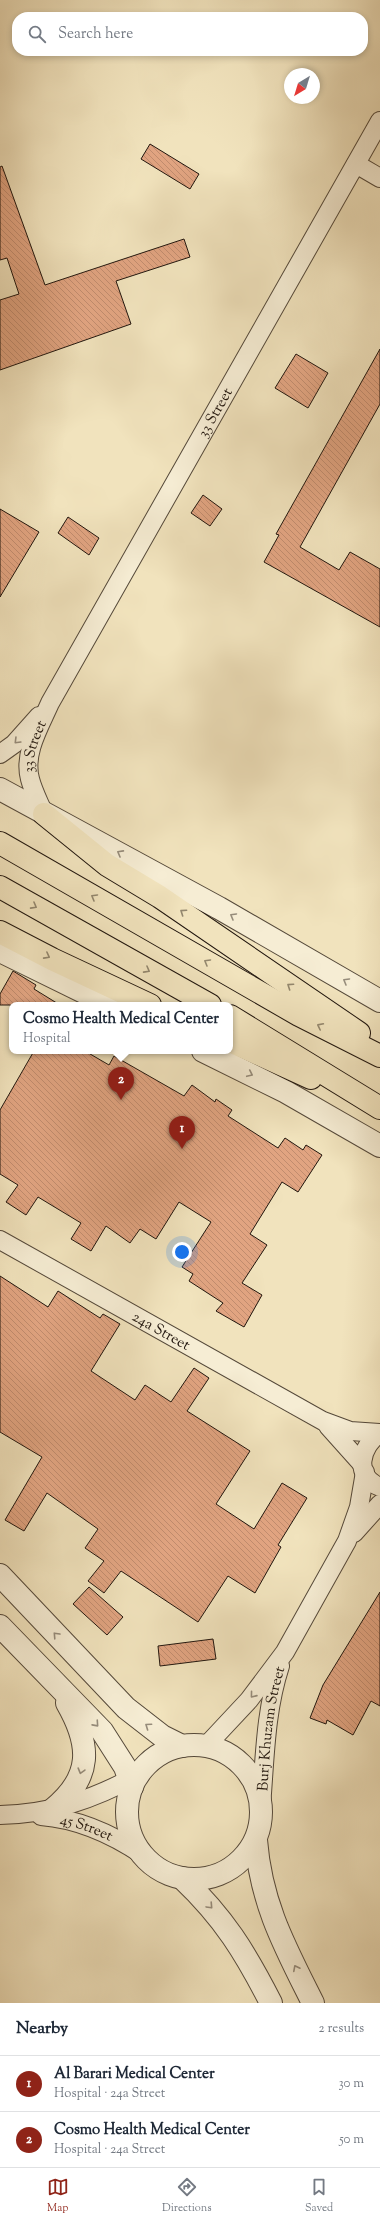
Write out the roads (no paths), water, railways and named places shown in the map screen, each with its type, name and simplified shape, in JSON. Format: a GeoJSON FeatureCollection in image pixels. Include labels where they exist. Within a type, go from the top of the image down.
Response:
{"type":"FeatureCollection","features":[{"type":"Feature","properties":{"kind":"highway"},"geometry":{"type":"LineString","coordinates":[[44,814],[107,865],[160,897],[380,1047]]}},
{"type":"Feature","properties":{"kind":"highway"},"geometry":{"type":"LineString","coordinates":[[0,843],[299,1015],[380,1056]]}},
{"type":"Feature","properties":{"kind":"highway"},"geometry":{"type":"LineString","coordinates":[[0,887],[205,1002]]}},
{"type":"Feature","properties":{"kind":"highway"},"geometry":{"type":"LineString","coordinates":[[0,932],[52,959],[144,1002]]}},
{"type":"Feature","properties":{"kind":"highway"},"geometry":{"type":"LineString","coordinates":[[233,1018],[380,1109]]}},
{"type":"Feature","properties":{"kind":"highway"},"geometry":{"type":"LineString","coordinates":[[233,1043],[380,1109]]}},
{"type":"Feature","properties":{"kind":"street","name":"33 Street"},"geometry":{"type":"LineString","coordinates":[[44,814],[30,779],[29,759],[31,748],[50,703],[380,121]]}},
{"type":"Feature","properties":{"kind":"street"},"geometry":{"type":"LineString","coordinates":[[356,164],[380,178]]}},
{"type":"Feature","properties":{"kind":"street","name":"33 Street"},"geometry":{"type":"LineString","coordinates":[[0,754],[14,744],[50,703]]}},
{"type":"Feature","properties":{"kind":"street"},"geometry":{"type":"LineString","coordinates":[[0,789],[219,908],[380,1000]]}},
{"type":"Feature","properties":{"kind":"street"},"geometry":{"type":"LineString","coordinates":[[0,951],[104,1002]]}},
{"type":"Feature","properties":{"kind":"street"},"geometry":{"type":"LineString","coordinates":[[209,1054],[279,1089],[380,1146]]}},
{"type":"Feature","properties":{"kind":"street","name":"24a Street"},"geometry":{"type":"LineString","coordinates":[[0,1240],[322,1421],[350,1431],[380,1433]]}},
{"type":"Feature","properties":{"kind":"street","name":"24a Street"},"geometry":{"type":"LineString","coordinates":[[322,1421],[343,1441],[370,1480],[380,1488]]}},
{"type":"Feature","properties":{"kind":"street","name":"Burj Khuzam Street"},"geometry":{"type":"LineString","coordinates":[[206,1746],[249,1700],[285,1652],[347,1541],[359,1507],[366,1446],[380,1433]]}},
{"type":"Feature","properties":{"kind":"street","name":"Burj Khuzam Street"},"geometry":{"type":"LineString","coordinates":[[347,1541],[380,1504]]}},
{"type":"Feature","properties":{"kind":"street"},"geometry":{"type":"LineString","coordinates":[[0,1575],[126,1708],[162,1736],[182,1746]]}},
{"type":"Feature","properties":{"kind":"street"},"geometry":{"type":"LineString","coordinates":[[0,1626],[102,1731],[133,1781]]}},
{"type":"Feature","properties":{"kind":"street","name":"Burj Khuzam Street"},"geometry":{"type":"LineString","coordinates":[[261,1806],[267,1724],[273,1687],[285,1652]]}},
{"type":"Feature","properties":{"kind":"street"},"geometry":{"type":"LineString","coordinates":[[52,1810],[73,1790],[80,1777],[84,1762],[82,1734],[56,1683]]}},
{"type":"Feature","properties":{"kind":"street"},"geometry":{"type":"LineString","coordinates":[[182,1746],[206,1746],[233,1757],[244,1767],[258,1792],[262,1818],[256,1840],[246,1855],[233,1868],[217,1876],[200,1879],[182,1878],[160,1870],[142,1855],[132,1837],[127,1817],[129,1797],[133,1781],[157,1756],[182,1746]]}},
{"type":"Feature","properties":{"kind":"street","name":"45 Street"},"geometry":{"type":"LineString","coordinates":[[0,1815],[25,1814],[52,1810],[98,1795],[133,1781]]}},
{"type":"Feature","properties":{"kind":"street","name":"45 Street"},"geometry":{"type":"LineString","coordinates":[[25,1814],[66,1820],[87,1825],[107,1833],[142,1855]]}},
{"type":"Feature","properties":{"kind":"street"},"geometry":{"type":"LineString","coordinates":[[256,1840],[258,1863],[268,1909],[313,2003]]}},
{"type":"Feature","properties":{"kind":"street"},"geometry":{"type":"LineString","coordinates":[[182,1878],[216,1912],[230,1931],[244,1951],[271,2003]]}},
{"type":"Feature","properties":{"kind":"place","name":"Cosmo Health Medical Center"},"geometry":{"type":"Point","coordinates":[121,1100]}},
{"type":"Feature","properties":{"kind":"place","name":"Al Barari Medical Center"},"geometry":{"type":"Point","coordinates":[182,1149]}}]}
